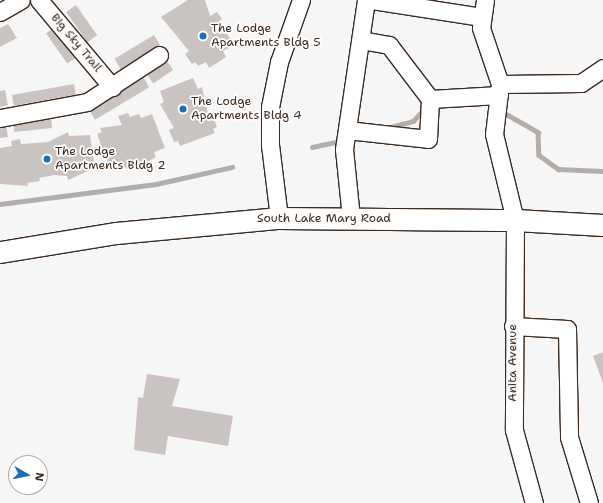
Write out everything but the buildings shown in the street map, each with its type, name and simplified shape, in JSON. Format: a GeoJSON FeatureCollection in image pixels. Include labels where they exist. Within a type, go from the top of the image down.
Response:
{"type":"FeatureCollection","features":[{"type":"Feature","properties":{"kind":"main road","name":"South Lake Mary Road"},"geometry":{"type":"LineString","coordinates":[[0,252],[116,233],[279,218],[515,220],[603,224]]}},
{"type":"Feature","properties":{"kind":"street"},"geometry":{"type":"LineString","coordinates":[[0,12],[21,0]]}},
{"type":"Feature","properties":{"kind":"street","name":"Big Sky Trail"},"geometry":{"type":"LineString","coordinates":[[39,0],[112,87]]}},
{"type":"Feature","properties":{"kind":"street"},"geometry":{"type":"LineString","coordinates":[[279,218],[270,145],[270,107],[279,62],[301,0]]}},
{"type":"Feature","properties":{"kind":"street"},"geometry":{"type":"LineString","coordinates":[[351,218],[344,149],[366,0]]}},
{"type":"Feature","properties":{"kind":"street"},"geometry":{"type":"LineString","coordinates":[[372,0],[482,17]]}},
{"type":"Feature","properties":{"kind":"street"},"geometry":{"type":"LineString","coordinates":[[485,0],[481,28],[499,89]]}},
{"type":"Feature","properties":{"kind":"street"},"geometry":{"type":"LineString","coordinates":[[346,130],[428,139],[430,99],[389,45],[360,40]]}},
{"type":"Feature","properties":{"kind":"street"},"geometry":{"type":"LineString","coordinates":[[0,118],[88,102],[159,56]]}},
{"type":"Feature","properties":{"kind":"street"},"geometry":{"type":"LineString","coordinates":[[430,99],[499,89],[581,83],[603,68]]}},
{"type":"Feature","properties":{"kind":"street","name":"Anita Avenue"},"geometry":{"type":"LineString","coordinates":[[499,89],[494,134],[515,220],[513,326],[514,430],[524,477],[534,503]]}},
{"type":"Feature","properties":{"kind":"street"},"geometry":{"type":"LineString","coordinates":[[513,326],[567,329],[569,437],[589,503]]}},
{"type":"Feature","properties":{"kind":"waterway"},"geometry":{"type":"LineString","coordinates":[[387,128],[413,121],[425,108]]}},
{"type":"Feature","properties":{"kind":"waterway"},"geometry":{"type":"LineString","coordinates":[[501,111],[538,132],[539,155],[558,169],[603,171]]}},
{"type":"Feature","properties":{"kind":"waterway"},"geometry":{"type":"LineString","coordinates":[[312,147],[341,141]]}},
{"type":"Feature","properties":{"kind":"waterway"},"geometry":{"type":"LineString","coordinates":[[0,204],[156,184],[232,167]]}},
{"type":"Feature","properties":{"kind":"place","name":"The Lodge Apartments Bldg 5"},"geometry":{"type":"Point","coordinates":[203,36]}},
{"type":"Feature","properties":{"kind":"place","name":"The Lodge Apartments Bldg 4"},"geometry":{"type":"Point","coordinates":[183,109]}},
{"type":"Feature","properties":{"kind":"place","name":"The Lodge Apartments Bldg 2"},"geometry":{"type":"Point","coordinates":[47,159]}}]}
